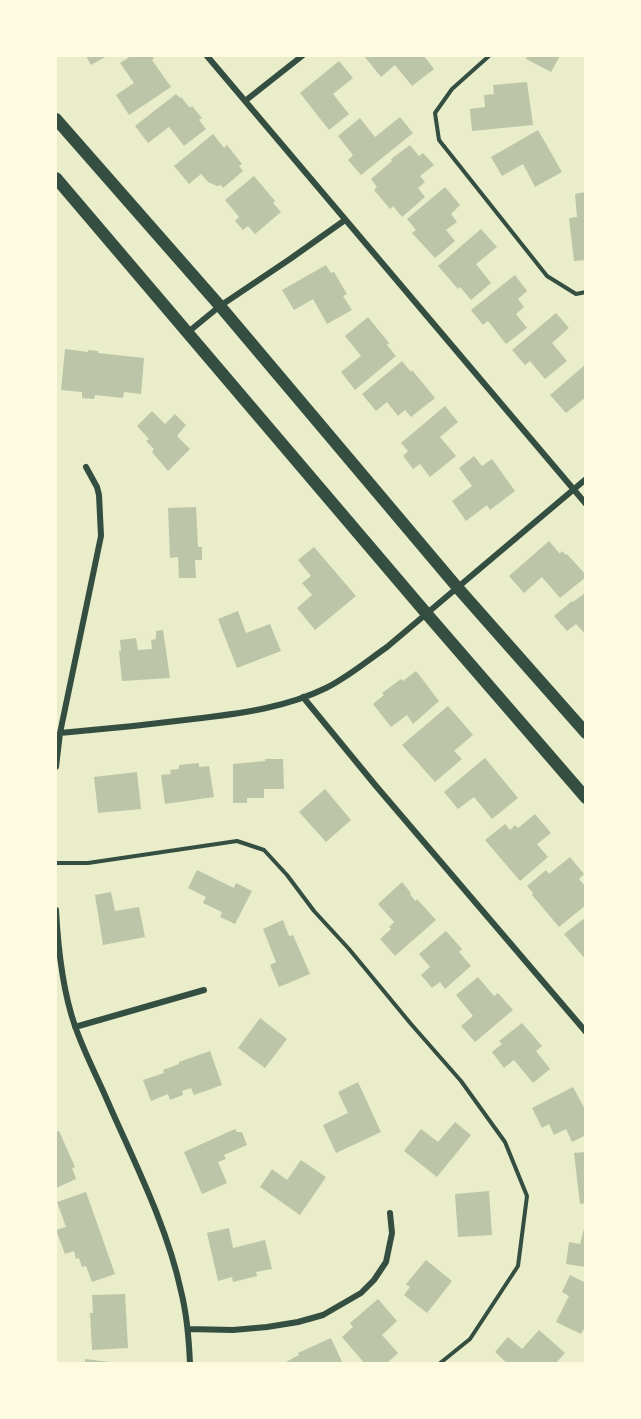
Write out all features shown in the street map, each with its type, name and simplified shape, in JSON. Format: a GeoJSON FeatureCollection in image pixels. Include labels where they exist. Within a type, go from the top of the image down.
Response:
{"type":"FeatureCollection","features":[{"type":"Feature","properties":{"kind":"main road"},"geometry":{"type":"LineString","coordinates":[[56,119],[220,306],[457,587],[585,733]]}},
{"type":"Feature","properties":{"kind":"main road"},"geometry":{"type":"LineString","coordinates":[[56,178],[585,798]]}},
{"type":"Feature","properties":{"kind":"street"},"geometry":{"type":"LineString","coordinates":[[207,56],[585,504]]}},
{"type":"Feature","properties":{"kind":"street"},"geometry":{"type":"LineString","coordinates":[[245,101],[302,56]]}},
{"type":"Feature","properties":{"kind":"street"},"geometry":{"type":"LineString","coordinates":[[187,333],[220,306],[345,220]]}},
{"type":"Feature","properties":{"kind":"street"},"geometry":{"type":"LineString","coordinates":[[56,767],[60,733],[100,536],[99,495],[86,467]]}},
{"type":"Feature","properties":{"kind":"street"},"geometry":{"type":"LineString","coordinates":[[60,733],[242,713],[274,707],[327,687],[387,647],[585,479]]}},
{"type":"Feature","properties":{"kind":"street"},"geometry":{"type":"LineString","coordinates":[[303,697],[585,1032]]}},
{"type":"Feature","properties":{"kind":"street"},"geometry":{"type":"LineString","coordinates":[[56,910],[62,970],[75,1027],[147,1190],[166,1239],[181,1291],[188,1329],[190,1364]]}},
{"type":"Feature","properties":{"kind":"street"},"geometry":{"type":"LineString","coordinates":[[75,1027],[204,990]]}},
{"type":"Feature","properties":{"kind":"street"},"geometry":{"type":"LineString","coordinates":[[188,1329],[233,1330],[267,1327],[323,1315],[361,1293],[374,1280],[386,1262],[392,1233],[390,1214]]}},
{"type":"Feature","properties":{"kind":"lane"},"geometry":{"type":"LineString","coordinates":[[489,56],[452,89],[435,112],[440,140],[547,276],[576,294],[585,292]]}},
{"type":"Feature","properties":{"kind":"lane"},"geometry":{"type":"LineString","coordinates":[[56,863],[88,863],[237,841],[264,850],[461,1081],[505,1142],[527,1196],[518,1266],[470,1340],[440,1364]]}},
{"type":"Feature","properties":{"kind":"building"},"geometry":{"type":"Polygon","coordinates":[[[86,56],[107,56],[91,65],[86,56]]]}},
{"type":"Feature","properties":{"kind":"building"},"geometry":{"type":"Polygon","coordinates":[[[131,56],[152,56],[154,59],[152,60],[171,87],[129,115],[116,95],[134,83],[120,63],[131,56]]]}},
{"type":"Feature","properties":{"kind":"building"},"geometry":{"type":"Polygon","coordinates":[[[364,56],[424,56],[434,69],[412,86],[395,65],[381,77],[364,56]]]}},
{"type":"Feature","properties":{"kind":"building"},"geometry":{"type":"Polygon","coordinates":[[[528,56],[560,56],[551,72],[526,59],[528,56]]]}},
{"type":"Feature","properties":{"kind":"building"},"geometry":{"type":"Polygon","coordinates":[[[339,61],[353,78],[333,94],[349,114],[329,130],[300,93],[339,61]]]}},
{"type":"Feature","properties":{"kind":"building"},"geometry":{"type":"Polygon","coordinates":[[[527,82],[533,125],[472,131],[470,109],[485,107],[484,95],[494,94],[493,85],[527,82]]]}},
{"type":"Feature","properties":{"kind":"building"},"geometry":{"type":"Polygon","coordinates":[[[176,94],[190,108],[192,106],[202,118],[199,120],[206,129],[184,146],[169,127],[148,143],[135,126],[176,94]]]}},
{"type":"Feature","properties":{"kind":"building"},"geometry":{"type":"Polygon","coordinates":[[[400,117],[413,133],[361,175],[348,160],[353,155],[338,136],[360,118],[375,137],[400,117]]]}},
{"type":"Feature","properties":{"kind":"building"},"geometry":{"type":"Polygon","coordinates":[[[538,130],[562,172],[535,187],[523,164],[502,176],[491,157],[538,130]]]}},
{"type":"Feature","properties":{"kind":"building"},"geometry":{"type":"Polygon","coordinates":[[[213,134],[224,148],[227,145],[242,164],[239,166],[243,171],[223,188],[221,185],[217,186],[208,182],[201,174],[189,184],[174,166],[213,134]]]}},
{"type":"Feature","properties":{"kind":"building"},"geometry":{"type":"Polygon","coordinates":[[[410,145],[419,156],[423,153],[434,165],[420,176],[425,182],[418,188],[425,197],[402,217],[393,206],[390,209],[374,190],[377,187],[371,179],[392,161],[391,159],[410,145]]]}},
{"type":"Feature","properties":{"kind":"building"},"geometry":{"type":"Polygon","coordinates":[[[254,176],[275,201],[273,203],[281,212],[255,234],[248,226],[243,230],[235,221],[239,217],[225,200],[254,176]]]}},
{"type":"Feature","properties":{"kind":"building"},"geometry":{"type":"Polygon","coordinates":[[[445,187],[460,205],[451,214],[457,222],[446,230],[455,241],[435,258],[412,233],[416,230],[407,219],[445,187]]]}},
{"type":"Feature","properties":{"kind":"building"},"geometry":{"type":"Polygon","coordinates":[[[586,192],[586,260],[574,261],[569,218],[577,217],[575,194],[586,192]]]}},
{"type":"Feature","properties":{"kind":"building"},"geometry":{"type":"Polygon","coordinates":[[[481,229],[497,247],[476,264],[491,283],[471,300],[438,266],[481,229]]]}},
{"type":"Feature","properties":{"kind":"building"},"geometry":{"type":"Polygon","coordinates":[[[326,265],[331,273],[334,272],[347,294],[343,296],[352,310],[327,324],[313,299],[294,310],[282,290],[326,265]]]}},
{"type":"Feature","properties":{"kind":"building"},"geometry":{"type":"Polygon","coordinates":[[[515,275],[527,291],[518,299],[524,307],[516,314],[527,328],[506,344],[488,321],[483,325],[471,310],[515,275]]]}},
{"type":"Feature","properties":{"kind":"building"},"geometry":{"type":"Polygon","coordinates":[[[556,313],[569,328],[552,343],[567,361],[545,379],[530,361],[525,365],[512,350],[556,313]]]}},
{"type":"Feature","properties":{"kind":"building"},"geometry":{"type":"Polygon","coordinates":[[[368,317],[389,343],[387,345],[396,356],[355,390],[341,372],[361,356],[345,336],[368,317]]]}},
{"type":"Feature","properties":{"kind":"building"},"geometry":{"type":"Polygon","coordinates":[[[65,349],[144,358],[141,394],[124,392],[123,398],[95,395],[94,399],[82,398],[82,392],[61,390],[65,349]]]}},
{"type":"Feature","properties":{"kind":"building"},"geometry":{"type":"Polygon","coordinates":[[[402,361],[435,398],[411,417],[405,410],[398,416],[387,402],[376,411],[362,394],[402,361]]]}},
{"type":"Feature","properties":{"kind":"building"},"geometry":{"type":"Polygon","coordinates":[[[586,364],[586,397],[566,413],[550,395],[586,364]]]}},
{"type":"Feature","properties":{"kind":"building"},"geometry":{"type":"Polygon","coordinates":[[[445,406],[458,422],[440,437],[456,456],[430,477],[420,464],[413,469],[403,456],[408,451],[401,443],[445,406]]]}},
{"type":"Feature","properties":{"kind":"building"},"geometry":{"type":"Polygon","coordinates":[[[152,411],[165,424],[175,414],[186,425],[177,436],[190,449],[168,471],[152,452],[154,449],[146,441],[149,439],[137,426],[152,411]]]}},
{"type":"Feature","properties":{"kind":"building"},"geometry":{"type":"Polygon","coordinates":[[[474,456],[482,466],[492,459],[515,491],[490,510],[487,505],[466,521],[452,501],[472,486],[459,468],[474,456]]]}},
{"type":"Feature","properties":{"kind":"building"},"geometry":{"type":"Polygon","coordinates":[[[196,507],[198,547],[202,547],[202,560],[195,560],[196,578],[179,578],[178,557],[170,558],[168,508],[196,507]]]}},
{"type":"Feature","properties":{"kind":"building"},"geometry":{"type":"Polygon","coordinates":[[[549,541],[560,554],[562,551],[567,554],[586,575],[560,598],[542,577],[524,593],[509,576],[549,541]]]}},
{"type":"Feature","properties":{"kind":"building"},"geometry":{"type":"Polygon","coordinates":[[[314,547],[356,596],[315,630],[297,608],[312,595],[302,583],[311,576],[298,560],[314,547]]]}},
{"type":"Feature","properties":{"kind":"building"},"geometry":{"type":"Polygon","coordinates":[[[586,592],[586,635],[576,624],[567,631],[554,616],[586,592]]]}},
{"type":"Feature","properties":{"kind":"building"},"geometry":{"type":"Polygon","coordinates":[[[238,611],[246,633],[270,624],[281,651],[237,668],[218,619],[238,611]]]}},
{"type":"Feature","properties":{"kind":"building"},"geometry":{"type":"Polygon","coordinates":[[[163,630],[170,678],[122,681],[120,640],[136,638],[138,650],[152,649],[151,640],[156,639],[156,631],[163,630]]]}},
{"type":"Feature","properties":{"kind":"building"},"geometry":{"type":"Polygon","coordinates":[[[416,671],[439,701],[413,724],[407,715],[391,727],[373,704],[384,695],[382,693],[416,671]]]}},
{"type":"Feature","properties":{"kind":"building"},"geometry":{"type":"Polygon","coordinates":[[[448,706],[473,735],[454,751],[462,759],[435,782],[402,745],[448,706]]]}},
{"type":"Feature","properties":{"kind":"building"},"geometry":{"type":"Polygon","coordinates":[[[485,758],[518,798],[492,819],[474,797],[458,809],[444,792],[485,758]]]}},
{"type":"Feature","properties":{"kind":"building"},"geometry":{"type":"Polygon","coordinates":[[[265,759],[283,759],[284,789],[264,789],[264,798],[247,798],[247,803],[233,803],[233,764],[265,761],[265,759]]]}},
{"type":"Feature","properties":{"kind":"building"},"geometry":{"type":"Polygon","coordinates":[[[199,763],[199,767],[209,766],[214,797],[165,804],[161,775],[171,774],[170,770],[179,769],[179,765],[199,763]]]}},
{"type":"Feature","properties":{"kind":"building"},"geometry":{"type":"Polygon","coordinates":[[[137,772],[141,809],[98,813],[94,777],[137,772]]]}},
{"type":"Feature","properties":{"kind":"building"},"geometry":{"type":"Polygon","coordinates":[[[325,789],[351,820],[326,842],[299,812],[325,789]]]}},
{"type":"Feature","properties":{"kind":"building"},"geometry":{"type":"Polygon","coordinates":[[[535,814],[551,833],[537,844],[548,857],[520,881],[485,840],[505,824],[510,830],[515,825],[518,828],[535,814]]]}},
{"type":"Feature","properties":{"kind":"building"},"geometry":{"type":"Polygon","coordinates":[[[570,857],[584,874],[579,879],[586,887],[586,905],[559,927],[527,886],[546,870],[549,874],[570,857]]]}},
{"type":"Feature","properties":{"kind":"building"},"geometry":{"type":"Polygon","coordinates":[[[197,870],[234,888],[236,883],[252,891],[235,924],[220,917],[222,912],[203,903],[206,897],[188,888],[197,870]]]}},
{"type":"Feature","properties":{"kind":"building"},"geometry":{"type":"Polygon","coordinates":[[[402,882],[415,901],[417,899],[436,920],[395,956],[380,939],[391,929],[389,927],[394,922],[378,904],[402,882]]]}},
{"type":"Feature","properties":{"kind":"building"},"geometry":{"type":"Polygon","coordinates":[[[111,892],[115,911],[139,907],[145,937],[103,945],[95,895],[111,892]]]}},
{"type":"Feature","properties":{"kind":"building"},"geometry":{"type":"Polygon","coordinates":[[[586,917],[586,960],[564,934],[586,917]]]}},
{"type":"Feature","properties":{"kind":"building"},"geometry":{"type":"Polygon","coordinates":[[[283,920],[289,936],[293,935],[310,974],[279,987],[270,965],[276,962],[263,929],[283,920]]]}},
{"type":"Feature","properties":{"kind":"building"},"geometry":{"type":"Polygon","coordinates":[[[446,931],[462,949],[459,952],[471,966],[445,989],[440,982],[432,988],[421,975],[430,967],[419,954],[446,931]]]}},
{"type":"Feature","properties":{"kind":"building"},"geometry":{"type":"Polygon","coordinates":[[[478,977],[494,996],[498,993],[513,1010],[475,1042],[461,1026],[473,1016],[456,995],[478,977]]]}},
{"type":"Feature","properties":{"kind":"building"},"geometry":{"type":"Polygon","coordinates":[[[260,1018],[287,1039],[265,1068],[238,1048],[260,1018]]]}},
{"type":"Feature","properties":{"kind":"building"},"geometry":{"type":"Polygon","coordinates":[[[522,1023],[542,1046],[536,1051],[550,1069],[533,1083],[514,1060],[504,1068],[492,1052],[502,1044],[499,1041],[522,1023]]]}},
{"type":"Feature","properties":{"kind":"building"},"geometry":{"type":"Polygon","coordinates":[[[210,1051],[222,1085],[194,1095],[191,1088],[182,1091],[183,1095],[170,1100],[168,1094],[151,1101],[143,1080],[164,1073],[163,1070],[179,1062],[210,1051]]]}},
{"type":"Feature","properties":{"kind":"building"},"geometry":{"type":"Polygon","coordinates":[[[358,1082],[381,1132],[336,1153],[323,1125],[348,1113],[338,1092],[358,1082]]]}},
{"type":"Feature","properties":{"kind":"building"},"geometry":{"type":"Polygon","coordinates":[[[573,1087],[586,1111],[586,1135],[572,1142],[566,1129],[554,1135],[549,1124],[542,1128],[532,1108],[573,1087]]]}},
{"type":"Feature","properties":{"kind":"building"},"geometry":{"type":"Polygon","coordinates":[[[455,1122],[471,1135],[437,1177],[404,1151],[421,1129],[438,1142],[455,1122]]]}},
{"type":"Feature","properties":{"kind":"building"},"geometry":{"type":"Polygon","coordinates":[[[235,1129],[237,1132],[242,1132],[247,1145],[224,1155],[226,1159],[218,1162],[227,1183],[202,1194],[184,1152],[235,1129]]]}},
{"type":"Feature","properties":{"kind":"building"},"geometry":{"type":"Polygon","coordinates":[[[59,1131],[75,1167],[72,1168],[76,1179],[56,1188],[56,1132],[59,1131]]]}},
{"type":"Feature","properties":{"kind":"building"},"geometry":{"type":"Polygon","coordinates":[[[586,1152],[586,1203],[580,1204],[574,1153],[586,1152]]]}},
{"type":"Feature","properties":{"kind":"building"},"geometry":{"type":"Polygon","coordinates":[[[301,1160],[326,1177],[300,1215],[260,1187],[272,1169],[287,1180],[301,1160]]]}},
{"type":"Feature","properties":{"kind":"building"},"geometry":{"type":"Polygon","coordinates":[[[489,1191],[492,1235],[458,1237],[455,1194],[489,1191]]]}},
{"type":"Feature","properties":{"kind":"building"},"geometry":{"type":"Polygon","coordinates":[[[86,1192],[115,1274],[92,1282],[86,1266],[82,1267],[74,1251],[65,1254],[56,1230],[66,1227],[57,1202],[86,1192]]]}},
{"type":"Feature","properties":{"kind":"building"},"geometry":{"type":"Polygon","coordinates":[[[585,1225],[586,1267],[566,1264],[569,1242],[580,1244],[585,1225]]]}},
{"type":"Feature","properties":{"kind":"building"},"geometry":{"type":"Polygon","coordinates":[[[229,1228],[233,1248],[265,1240],[272,1269],[256,1272],[257,1276],[233,1282],[232,1277],[218,1281],[207,1233],[229,1228]]]}},
{"type":"Feature","properties":{"kind":"building"},"geometry":{"type":"Polygon","coordinates":[[[426,1260],[452,1281],[427,1313],[404,1295],[410,1287],[406,1284],[426,1260]]]}},
{"type":"Feature","properties":{"kind":"building"},"geometry":{"type":"Polygon","coordinates":[[[570,1275],[586,1283],[586,1325],[581,1334],[556,1322],[569,1296],[562,1292],[570,1275]]]}},
{"type":"Feature","properties":{"kind":"building"},"geometry":{"type":"Polygon","coordinates":[[[125,1294],[128,1348],[92,1350],[90,1313],[93,1313],[92,1295],[125,1294]]]}},
{"type":"Feature","properties":{"kind":"building"},"geometry":{"type":"Polygon","coordinates":[[[378,1299],[397,1321],[382,1335],[398,1353],[386,1364],[365,1364],[342,1337],[353,1327],[350,1323],[378,1299]]]}},
{"type":"Feature","properties":{"kind":"building"},"geometry":{"type":"Polygon","coordinates":[[[539,1330],[565,1353],[555,1364],[553,1362],[551,1364],[508,1364],[495,1352],[508,1337],[522,1349],[539,1330]]]}},
{"type":"Feature","properties":{"kind":"building"},"geometry":{"type":"Polygon","coordinates":[[[331,1338],[343,1364],[282,1364],[299,1355],[298,1353],[331,1338]]]}},
{"type":"Feature","properties":{"kind":"building"},"geometry":{"type":"Polygon","coordinates":[[[85,1359],[110,1362],[110,1364],[85,1364],[85,1359]]]}}]}
